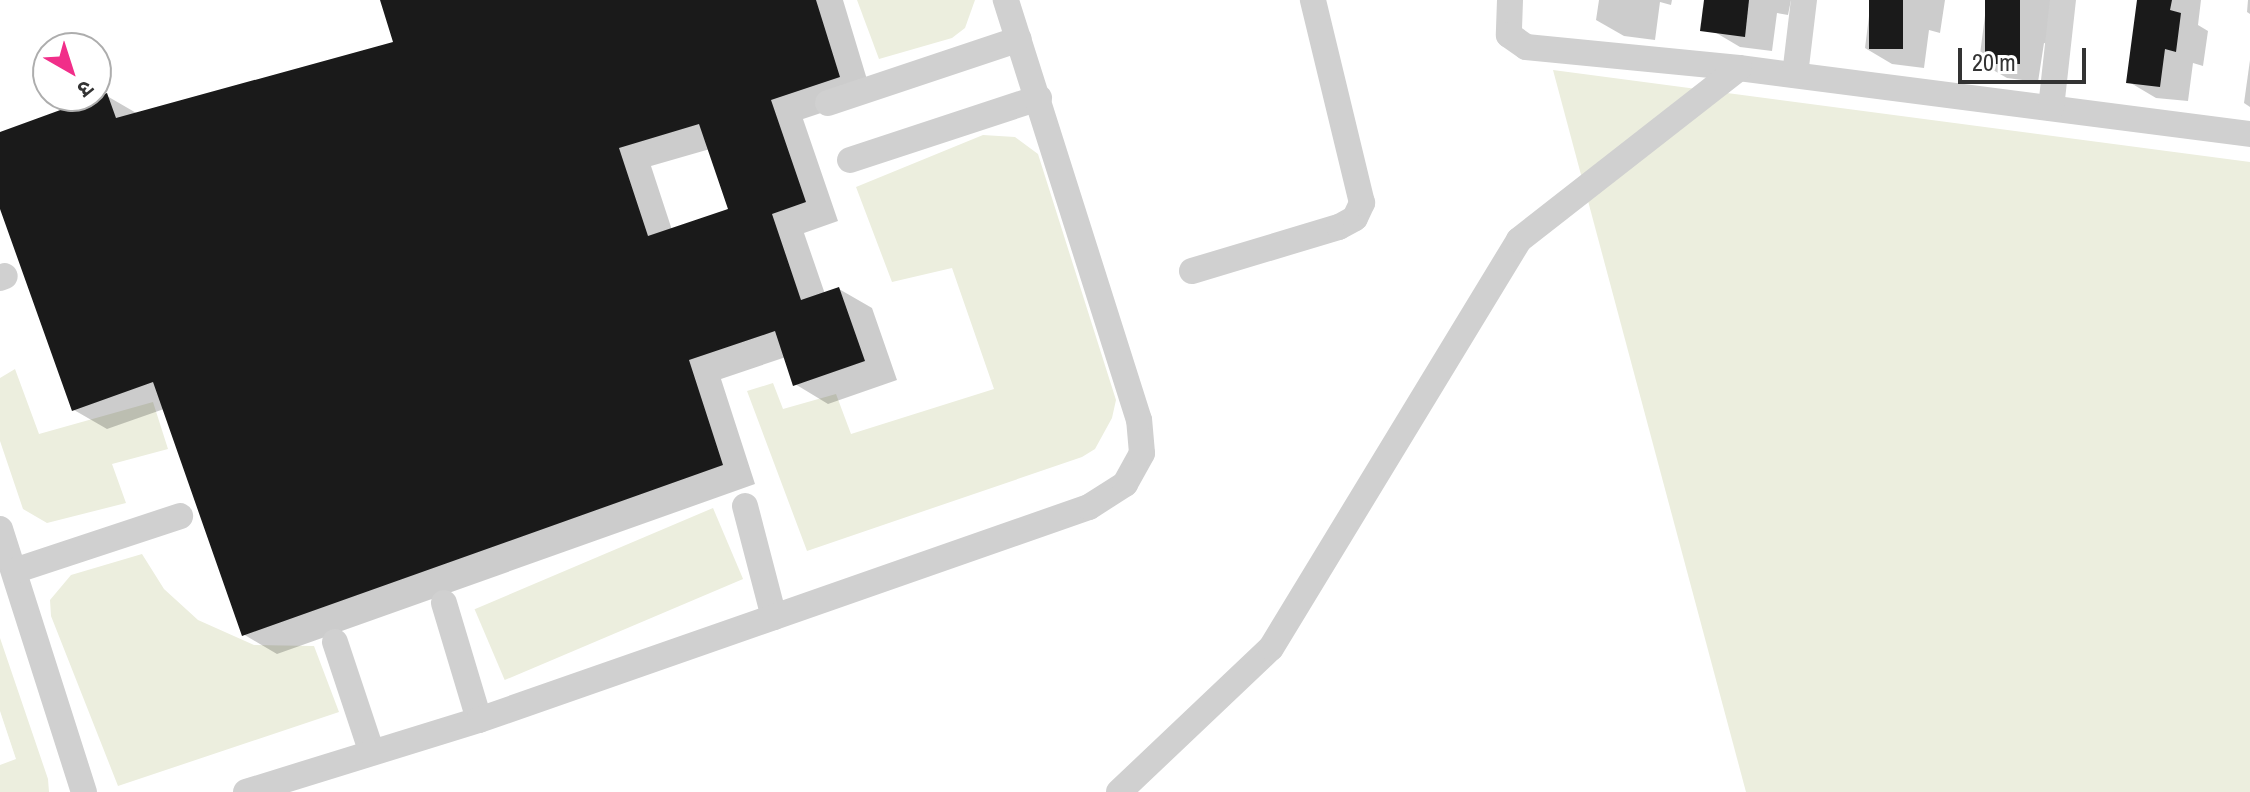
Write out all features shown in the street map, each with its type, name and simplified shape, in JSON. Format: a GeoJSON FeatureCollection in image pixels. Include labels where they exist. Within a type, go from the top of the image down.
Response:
{"type":"FeatureCollection","features":[{"type":"Feature","properties":{"kind":"lane"},"geometry":{"type":"LineString","coordinates":[[246,792],[371,750],[479,720],[1089,507],[1125,484],[1142,453],[1139,420],[1006,0]]}},
{"type":"Feature","properties":{"kind":"lane"},"geometry":{"type":"LineString","coordinates":[[1192,271],[1339,227],[1355,218],[1362,203],[1313,0]]}},
{"type":"Feature","properties":{"kind":"lane"},"geometry":{"type":"LineString","coordinates":[[1510,0],[1509,35],[1526,47],[1739,68],[2250,134]]}},
{"type":"Feature","properties":{"kind":"lane"},"geometry":{"type":"LineString","coordinates":[[1795,75],[1804,0]]}},
{"type":"Feature","properties":{"kind":"lane"},"geometry":{"type":"LineString","coordinates":[[2051,108],[2063,0]]}},
{"type":"Feature","properties":{"kind":"lane"},"geometry":{"type":"LineString","coordinates":[[828,103],[1019,39]]}},
{"type":"Feature","properties":{"kind":"lane"},"geometry":{"type":"LineString","coordinates":[[1119,792],[1271,648],[1519,240],[1739,68]]}},
{"type":"Feature","properties":{"kind":"lane"},"geometry":{"type":"LineString","coordinates":[[850,160],[1039,98]]}},
{"type":"Feature","properties":{"kind":"lane"},"geometry":{"type":"LineString","coordinates":[[745,506],[774,617]]}},
{"type":"Feature","properties":{"kind":"lane"},"geometry":{"type":"LineString","coordinates":[[14,571],[180,516]]}},
{"type":"Feature","properties":{"kind":"lane"},"geometry":{"type":"LineString","coordinates":[[0,529],[84,792]]}},
{"type":"Feature","properties":{"kind":"lane"},"geometry":{"type":"LineString","coordinates":[[444,603],[479,720]]}},
{"type":"Feature","properties":{"kind":"lane"},"geometry":{"type":"LineString","coordinates":[[335,642],[371,750]]}},
{"type":"Feature","properties":{"kind":"green space"},"geometry":{"type":"Polygon","coordinates":[[[857,0],[975,0],[965,28],[952,38],[879,59],[857,0]]]}},
{"type":"Feature","properties":{"kind":"green space"},"geometry":{"type":"Polygon","coordinates":[[[1553,70],[2250,162],[2250,792],[1746,792],[1553,70]]]}},
{"type":"Feature","properties":{"kind":"green space"},"geometry":{"type":"Polygon","coordinates":[[[983,135],[1015,137],[1038,154],[1116,400],[1112,418],[1095,449],[1082,457],[807,551],[747,391],[773,383],[783,409],[836,394],[851,434],[994,389],[952,268],[892,282],[856,187],[983,135]]]}},
{"type":"Feature","properties":{"kind":"green space"},"geometry":{"type":"Polygon","coordinates":[[[15,369],[39,434],[153,402],[168,449],[112,464],[126,503],[47,523],[23,509],[0,441],[0,378],[15,369]]]}},
{"type":"Feature","properties":{"kind":"green space"},"geometry":{"type":"Polygon","coordinates":[[[713,508],[743,579],[505,680],[475,609],[713,508]]]}},
{"type":"Feature","properties":{"kind":"green space"},"geometry":{"type":"Polygon","coordinates":[[[142,554],[164,589],[198,620],[254,645],[314,646],[339,712],[118,786],[51,616],[50,600],[71,575],[142,554]]]}},
{"type":"Feature","properties":{"kind":"green space"},"geometry":{"type":"Polygon","coordinates":[[[0,638],[48,779],[49,792],[0,792],[0,765],[16,759],[0,711],[0,638]]]}},
{"type":"Feature","properties":{"kind":"building"},"geometry":{"type":"Polygon","coordinates":[[[380,0],[816,0],[840,77],[771,100],[806,202],[772,214],[801,300],[839,287],[865,361],[793,386],[775,331],[689,360],[723,465],[242,636],[153,382],[72,411],[0,209],[0,132],[55,112],[112,112],[112,107],[116,118],[393,42],[380,0]],[[699,124],[619,148],[648,236],[728,209],[699,124]]]}},
{"type":"Feature","properties":{"kind":"building"},"geometry":{"type":"Polygon","coordinates":[[[1704,0],[1749,0],[1745,37],[1700,31],[1704,0]]]}},
{"type":"Feature","properties":{"kind":"building"},"geometry":{"type":"Polygon","coordinates":[[[1869,0],[1903,0],[1903,49],[1869,49],[1869,0]]]}},
{"type":"Feature","properties":{"kind":"building"},"geometry":{"type":"Polygon","coordinates":[[[1985,0],[2020,0],[2020,64],[1985,64],[1985,0]]]}},
{"type":"Feature","properties":{"kind":"building"},"geometry":{"type":"Polygon","coordinates":[[[2137,0],[2172,0],[2170,10],[2181,13],[2176,52],[2165,49],[2160,87],[2126,83],[2137,0]]]}}]}
